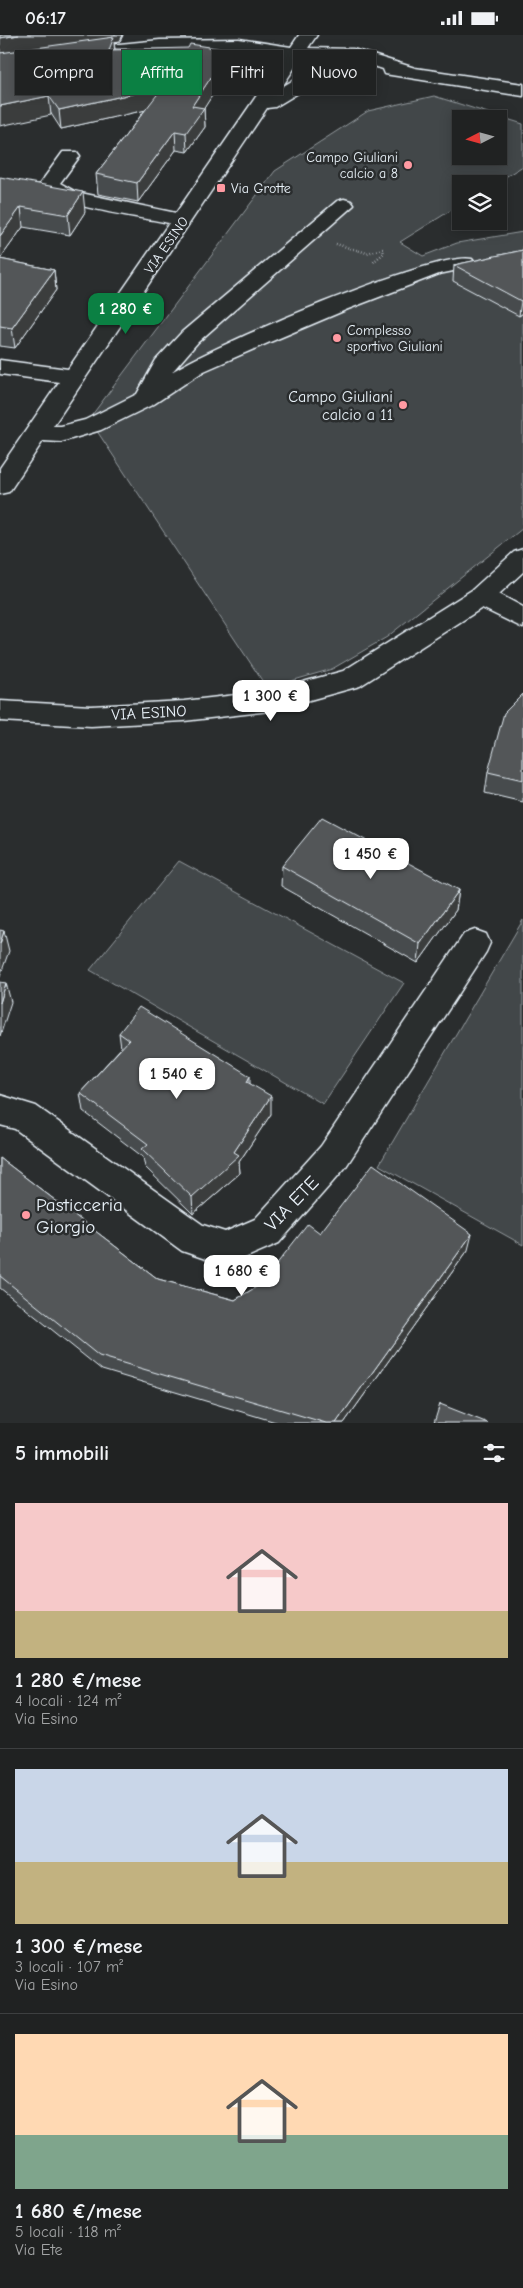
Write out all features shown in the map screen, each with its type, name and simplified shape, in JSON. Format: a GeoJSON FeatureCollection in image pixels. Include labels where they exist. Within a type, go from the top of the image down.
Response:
{"type":"FeatureCollection","features":[{"type":"Feature","properties":{"kind":"street","name":"VIA ESINO"},"geometry":{"type":"LineString","coordinates":[[299,50],[308,35]]}},
{"type":"Feature","properties":{"kind":"street"},"geometry":{"type":"LineString","coordinates":[[337,35],[343,50]]}},
{"type":"Feature","properties":{"kind":"street"},"geometry":{"type":"LineString","coordinates":[[112,50],[170,45],[240,45],[293,52]]}},
{"type":"Feature","properties":{"kind":"street","name":"VIA ESINO"},"geometry":{"type":"LineString","coordinates":[[0,486],[293,59]]}},
{"type":"Feature","properties":{"kind":"street"},"geometry":{"type":"LineString","coordinates":[[376,66],[523,89]]}},
{"type":"Feature","properties":{"kind":"street"},"geometry":{"type":"LineString","coordinates":[[258,109],[293,88]]}},
{"type":"Feature","properties":{"kind":"street"},"geometry":{"type":"LineString","coordinates":[[70,156],[49,185],[70,197],[183,220]]}},
{"type":"Feature","properties":{"kind":"street"},"geometry":{"type":"LineString","coordinates":[[146,399],[164,365],[190,337],[344,205]]}},
{"type":"Feature","properties":{"kind":"street"},"geometry":{"type":"LineString","coordinates":[[36,433],[61,434],[93,425],[146,399],[196,366],[340,304],[434,269],[465,263]]}},
{"type":"Feature","properties":{"kind":"street"},"geometry":{"type":"LineString","coordinates":[[0,367],[74,377]]}},
{"type":"Feature","properties":{"kind":"street","name":"VIA ESINO"},"geometry":{"type":"LineString","coordinates":[[0,711],[91,715],[184,711],[270,701],[351,679],[481,596],[523,558]]}},
{"type":"Feature","properties":{"kind":"street"},"geometry":{"type":"LineString","coordinates":[[481,596],[523,619]]}},
{"type":"Feature","properties":{"kind":"street","name":"VIA ETE"},"geometry":{"type":"LineString","coordinates":[[0,1110],[24,1117],[194,1239],[226,1249],[267,1231],[333,1157],[475,943]]}},
{"type":"Feature","properties":{"kind":"path"},"geometry":{"type":"LineString","coordinates":[[350,249],[367,253],[376,249],[383,249],[384,253],[380,258],[366,268]]}},
{"type":"Feature","properties":{"kind":"shaded area","name":"Complesso sportivo Giuliani"},"geometry":{"type":"Polygon","coordinates":[[[434,96],[478,110],[452,110],[452,165],[508,165],[508,119],[523,124],[523,166],[507,176],[452,175],[452,210],[400,242],[423,256],[457,243],[523,232],[523,528],[387,637],[332,669],[267,688],[89,419],[275,171],[368,111],[434,96]]]}},
{"type":"Feature","properties":{"kind":"shaded area"},"geometry":{"type":"Polygon","coordinates":[[[179,861],[404,983],[323,1104],[90,970],[179,861]]]}},
{"type":"Feature","properties":{"kind":"shaded area"},"geometry":{"type":"Polygon","coordinates":[[[523,920],[523,1245],[379,1165],[523,920]]]}},
{"type":"Feature","properties":{"kind":"building"},"geometry":{"type":"Polygon","coordinates":[[[0,35],[19,35],[0,38],[0,35]]]}},
{"type":"Feature","properties":{"kind":"building"},"geometry":{"type":"Polygon","coordinates":[[[114,37],[109,50],[21,50],[114,37]]]}},
{"type":"Feature","properties":{"kind":"building"},"geometry":{"type":"Polygon","coordinates":[[[190,44],[229,50],[212,50],[212,76],[202,91],[202,50],[122,50],[122,95],[127,95],[59,110],[49,96],[0,106],[0,53],[15,51],[15,95],[112,95],[112,50],[109,50],[188,48],[190,44]]]}},
{"type":"Feature","properties":{"kind":"building"},"geometry":{"type":"Polygon","coordinates":[[[157,95],[199,95],[192,106],[204,108],[186,133],[175,131],[137,183],[96,174],[157,95]]]}},
{"type":"Feature","properties":{"kind":"building"},"geometry":{"type":"Polygon","coordinates":[[[0,177],[83,192],[68,215],[21,207],[0,236],[0,177]]]}},
{"type":"Feature","properties":{"kind":"building"},"geometry":{"type":"Polygon","coordinates":[[[523,250],[523,299],[521,301],[454,265],[523,250]]]}},
{"type":"Feature","properties":{"kind":"building"},"geometry":{"type":"Polygon","coordinates":[[[0,259],[54,270],[12,328],[0,326],[0,259]]]}},
{"type":"Feature","properties":{"kind":"building"},"geometry":{"type":"Polygon","coordinates":[[[523,694],[523,780],[488,772],[504,713],[523,694]]]}},
{"type":"Feature","properties":{"kind":"building"},"geometry":{"type":"Polygon","coordinates":[[[322,817],[459,890],[420,944],[282,866],[322,817]]]}},
{"type":"Feature","properties":{"kind":"building"},"geometry":{"type":"Polygon","coordinates":[[[0,930],[4,931],[0,944],[0,930]]]}},
{"type":"Feature","properties":{"kind":"building"},"geometry":{"type":"Polygon","coordinates":[[[0,982],[6,983],[0,1003],[0,982]]]}},
{"type":"Feature","properties":{"kind":"building"},"geometry":{"type":"Polygon","coordinates":[[[139,1007],[250,1076],[247,1082],[271,1096],[234,1152],[239,1155],[192,1197],[142,1149],[148,1144],[80,1093],[129,1040],[119,1033],[139,1007]]]}},
{"type":"Feature","properties":{"kind":"building"},"geometry":{"type":"Polygon","coordinates":[[[0,1158],[158,1279],[235,1300],[261,1284],[308,1224],[320,1233],[373,1164],[472,1234],[336,1423],[326,1423],[99,1356],[0,1276],[0,1158]]]}},
{"type":"Feature","properties":{"kind":"building"},"geometry":{"type":"Polygon","coordinates":[[[440,1404],[488,1423],[434,1423],[440,1404]]]}},
{"type":"Feature","properties":{"kind":"place","name":"Campo Giuliani calcio a 8"},"geometry":{"type":"Point","coordinates":[408,165]}},
{"type":"Feature","properties":{"kind":"place","name":"Via Grotte"},"geometry":{"type":"Point","coordinates":[221,188]}},
{"type":"Feature","properties":{"kind":"place","name":"Complesso sportivo Giuliani"},"geometry":{"type":"Point","coordinates":[337,338]}},
{"type":"Feature","properties":{"kind":"place","name":"Campo Giuliani calcio a 11"},"geometry":{"type":"Point","coordinates":[403,405]}},
{"type":"Feature","properties":{"kind":"place","name":"Pasticceria Giorgio"},"geometry":{"type":"Point","coordinates":[26,1215]}}]}
